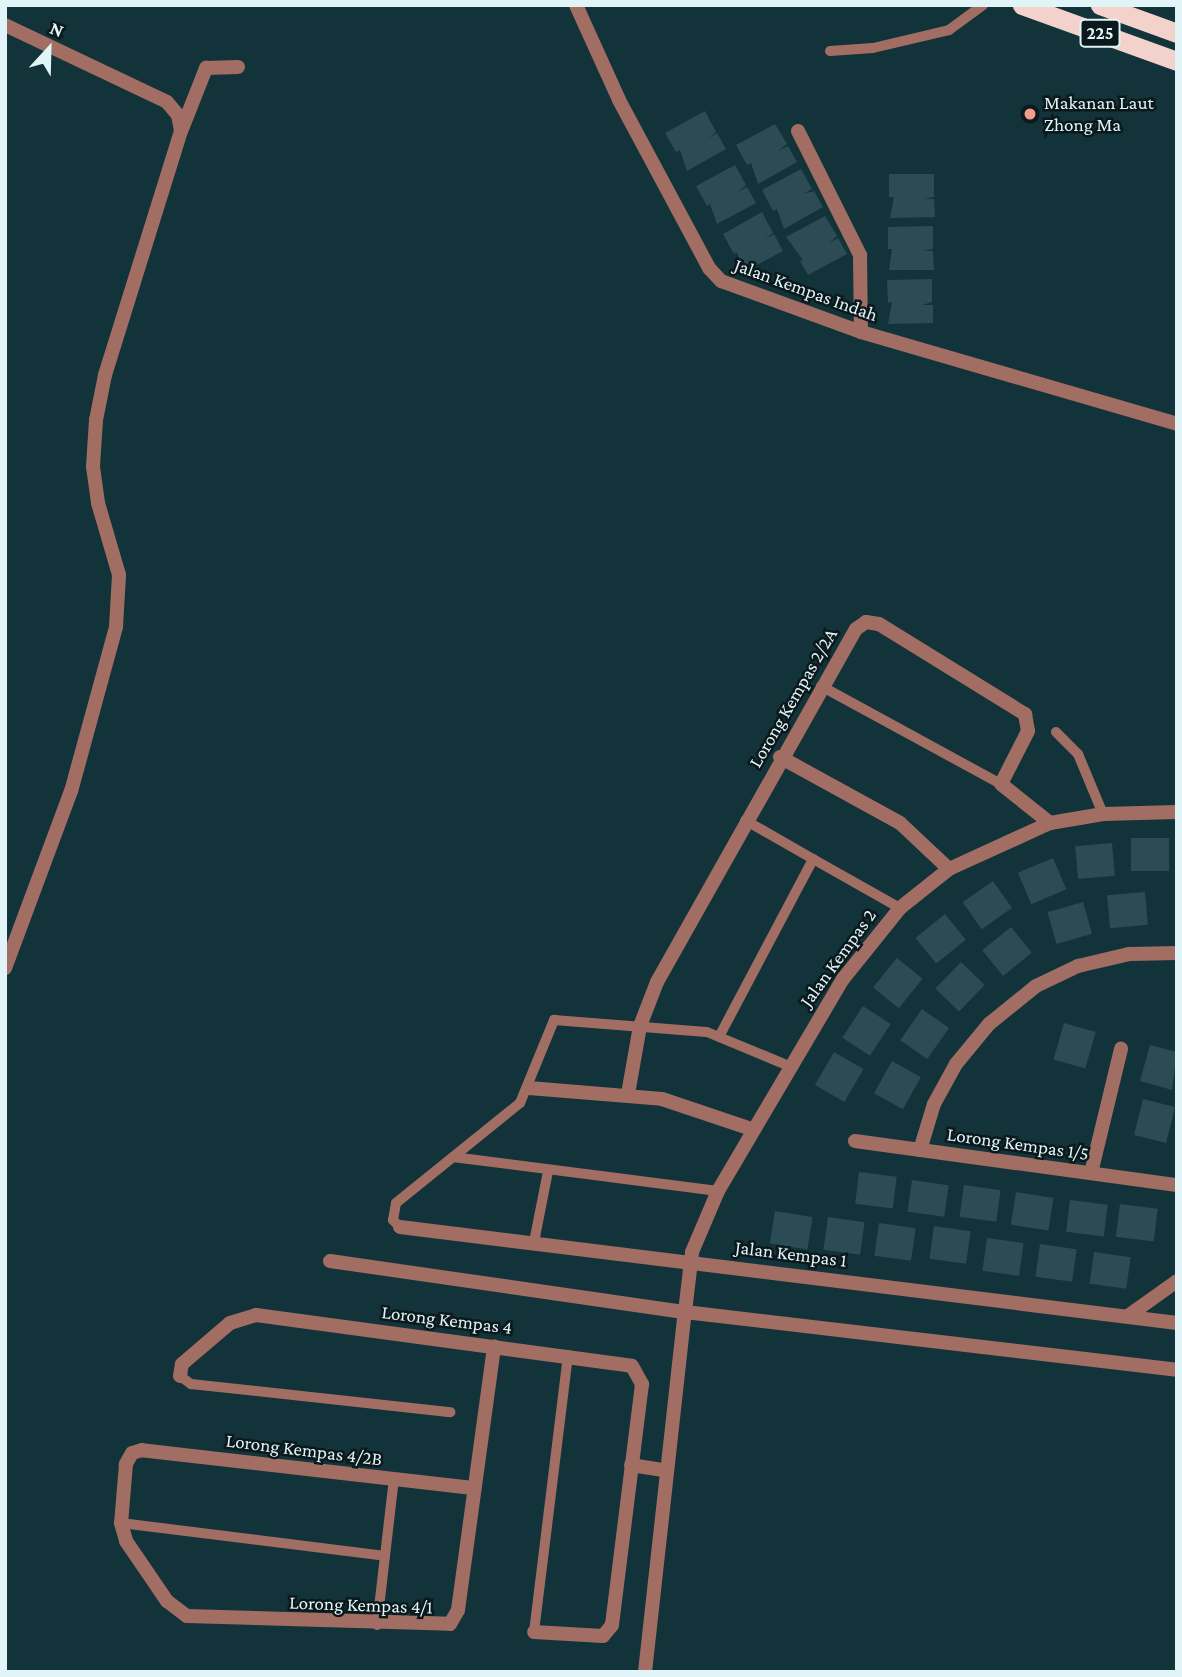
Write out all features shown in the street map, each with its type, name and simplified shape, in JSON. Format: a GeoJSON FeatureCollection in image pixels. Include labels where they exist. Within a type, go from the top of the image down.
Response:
{"type":"FeatureCollection","features":[{"type":"Feature","properties":{"kind":"highway","name":"225"},"geometry":{"type":"LineString","coordinates":[[1022,5],[1177,61]]}},
{"type":"Feature","properties":{"kind":"highway","name":"225"},"geometry":{"type":"LineString","coordinates":[[1100,5],[1177,33]]}},
{"type":"Feature","properties":{"kind":"street","name":"Jalan Kempas Indah"},"geometry":{"type":"LineString","coordinates":[[576,5],[619,100],[715,274],[734,289],[861,332],[1177,424]]}},
{"type":"Feature","properties":{"kind":"street"},"geometry":{"type":"LineString","coordinates":[[5,25],[167,102],[178,115],[181,131]]}},
{"type":"Feature","properties":{"kind":"street"},"geometry":{"type":"LineString","coordinates":[[5,968],[71,791],[118,614],[119,575],[98,503],[93,467],[96,421],[105,375],[181,131],[206,68],[238,67]]}},
{"type":"Feature","properties":{"kind":"street"},"geometry":{"type":"LineString","coordinates":[[798,131],[860,255],[861,332]]}},
{"type":"Feature","properties":{"kind":"street","name":"Lorong Kempas 2/2A"},"geometry":{"type":"LineString","coordinates":[[628,1094],[640,1026],[657,982],[780,757],[856,629],[866,622],[880,624],[1024,714],[1028,731],[1001,784]]}},
{"type":"Feature","properties":{"kind":"street"},"geometry":{"type":"LineString","coordinates":[[780,757],[900,823],[949,869]]}},
{"type":"Feature","properties":{"kind":"street"},"geometry":{"type":"LineString","coordinates":[[1001,784],[1050,823]]}},
{"type":"Feature","properties":{"kind":"street","name":"Jalan Kempas 2"},"geometry":{"type":"LineString","coordinates":[[645,1672],[690,1261],[718,1191],[789,1066],[843,979],[900,908],[949,869],[1050,823],[1103,814],[1177,812]]}},
{"type":"Feature","properties":{"kind":"street"},"geometry":{"type":"LineString","coordinates":[[920,1150],[934,1104],[956,1064],[989,1024],[1036,986],[1078,966],[1103,960],[1177,953]]}},
{"type":"Feature","properties":{"kind":"street"},"geometry":{"type":"LineString","coordinates":[[1091,1173],[1121,1049]]}},
{"type":"Feature","properties":{"kind":"street"},"geometry":{"type":"LineString","coordinates":[[529,1088],[628,1094],[689,1106],[751,1129]]}},
{"type":"Feature","properties":{"kind":"street","name":"Lorong Kempas 1/5"},"geometry":{"type":"LineString","coordinates":[[855,1141],[1177,1185]]}},
{"type":"Feature","properties":{"kind":"street","name":"Jalan Kempas 1"},"geometry":{"type":"LineString","coordinates":[[400,1227],[1177,1323]]}},
{"type":"Feature","properties":{"kind":"street"},"geometry":{"type":"LineString","coordinates":[[330,1261],[685,1312],[1177,1370]]}},
{"type":"Feature","properties":{"kind":"street"},"geometry":{"type":"LineString","coordinates":[[1128,1316],[1177,1281]]}},
{"type":"Feature","properties":{"kind":"street","name":"Lorong Kempas 4"},"geometry":{"type":"LineString","coordinates":[[180,1376],[182,1364],[230,1323],[247,1315],[626,1363],[640,1377],[609,1633],[544,1636],[534,1632]]}},
{"type":"Feature","properties":{"kind":"street","name":"Lorong Kempas 4/1"},"geometry":{"type":"LineString","coordinates":[[121,1523],[126,1541],[178,1613],[197,1619],[443,1627],[453,1621],[494,1346]]}},
{"type":"Feature","properties":{"kind":"street","name":"Lorong Kempas 4/2B"},"geometry":{"type":"LineString","coordinates":[[121,1523],[122,1487],[132,1453],[142,1450],[472,1488]]}},
{"type":"Feature","properties":{"kind":"street"},"geometry":{"type":"LineString","coordinates":[[631,1465],[667,1471]]}},
{"type":"Feature","properties":{"kind":"lane"},"geometry":{"type":"LineString","coordinates":[[830,51],[873,48],[949,30],[983,5]]}},
{"type":"Feature","properties":{"kind":"lane"},"geometry":{"type":"LineString","coordinates":[[821,686],[1001,784]]}},
{"type":"Feature","properties":{"kind":"lane"},"geometry":{"type":"LineString","coordinates":[[1056,732],[1078,754],[1103,814]]}},
{"type":"Feature","properties":{"kind":"lane"},"geometry":{"type":"LineString","coordinates":[[745,820],[900,908]]}},
{"type":"Feature","properties":{"kind":"lane"},"geometry":{"type":"LineString","coordinates":[[720,1035],[813,859]]}},
{"type":"Feature","properties":{"kind":"lane"},"geometry":{"type":"LineString","coordinates":[[400,1227],[393,1220],[396,1203],[504,1119],[529,1088],[554,1020],[720,1035],[789,1066]]}},
{"type":"Feature","properties":{"kind":"lane"},"geometry":{"type":"LineString","coordinates":[[453,1157],[718,1191]]}},
{"type":"Feature","properties":{"kind":"lane"},"geometry":{"type":"LineString","coordinates":[[534,1242],[548,1171]]}},
{"type":"Feature","properties":{"kind":"lane"},"geometry":{"type":"LineString","coordinates":[[534,1632],[569,1355]]}},
{"type":"Feature","properties":{"kind":"lane"},"geometry":{"type":"LineString","coordinates":[[180,1376],[191,1384],[450,1412]]}},
{"type":"Feature","properties":{"kind":"lane"},"geometry":{"type":"LineString","coordinates":[[377,1625],[394,1479]]}},
{"type":"Feature","properties":{"kind":"lane"},"geometry":{"type":"LineString","coordinates":[[121,1523],[385,1556]]}},
{"type":"Feature","properties":{"kind":"building"},"geometry":{"type":"Polygon","coordinates":[[[705,111],[716,132],[708,138],[717,133],[726,149],[687,171],[680,150],[676,152],[665,133],[705,111]]]}},
{"type":"Feature","properties":{"kind":"building"},"geometry":{"type":"Polygon","coordinates":[[[775,124],[787,144],[778,151],[788,146],[797,162],[758,184],[751,163],[747,165],[736,145],[775,124]]]}},
{"type":"Feature","properties":{"kind":"building"},"geometry":{"type":"Polygon","coordinates":[[[735,165],[746,185],[738,192],[747,187],[756,203],[717,224],[710,204],[707,206],[696,186],[735,165]]]}},
{"type":"Feature","properties":{"kind":"building"},"geometry":{"type":"Polygon","coordinates":[[[801,169],[812,189],[803,194],[814,191],[823,207],[784,229],[777,209],[773,211],[762,190],[801,169]]]}},
{"type":"Feature","properties":{"kind":"building"},"geometry":{"type":"Polygon","coordinates":[[[889,174],[934,174],[934,197],[924,199],[934,199],[935,217],[890,218],[894,197],[889,197],[889,174]]]}},
{"type":"Feature","properties":{"kind":"building"},"geometry":{"type":"Polygon","coordinates":[[[762,212],[773,233],[765,239],[774,234],[783,251],[744,272],[737,252],[734,254],[723,234],[762,212]]]}},
{"type":"Feature","properties":{"kind":"building"},"geometry":{"type":"Polygon","coordinates":[[[825,216],[837,236],[829,243],[838,238],[847,254],[808,275],[800,261],[803,260],[786,237],[825,216]]]}},
{"type":"Feature","properties":{"kind":"building"},"geometry":{"type":"Polygon","coordinates":[[[933,226],[933,249],[923,251],[933,251],[934,270],[889,270],[892,249],[888,249],[888,227],[933,226]]]}},
{"type":"Feature","properties":{"kind":"building"},"geometry":{"type":"Polygon","coordinates":[[[932,279],[932,302],[922,305],[933,305],[933,323],[888,324],[892,302],[888,303],[887,280],[932,279]]]}},
{"type":"Feature","properties":{"kind":"building"},"geometry":{"type":"Polygon","coordinates":[[[1131,838],[1169,838],[1169,871],[1131,871],[1131,838]]]}},
{"type":"Feature","properties":{"kind":"building"},"geometry":{"type":"Polygon","coordinates":[[[1112,843],[1115,876],[1078,879],[1075,846],[1112,843]]]}},
{"type":"Feature","properties":{"kind":"building"},"geometry":{"type":"Polygon","coordinates":[[[1053,858],[1066,889],[1031,904],[1018,873],[1053,858]]]}},
{"type":"Feature","properties":{"kind":"building"},"geometry":{"type":"Polygon","coordinates":[[[993,881],[1012,908],[982,929],[963,902],[993,881]]]}},
{"type":"Feature","properties":{"kind":"building"},"geometry":{"type":"Polygon","coordinates":[[[1145,892],[1148,925],[1110,928],[1107,895],[1145,892]]]}},
{"type":"Feature","properties":{"kind":"building"},"geometry":{"type":"Polygon","coordinates":[[[1083,902],[1092,934],[1057,944],[1047,912],[1083,902]]]}},
{"type":"Feature","properties":{"kind":"building"},"geometry":{"type":"Polygon","coordinates":[[[945,914],[966,940],[936,964],[915,938],[945,914]]]}},
{"type":"Feature","properties":{"kind":"building"},"geometry":{"type":"Polygon","coordinates":[[[1011,927],[1032,953],[1003,976],[982,950],[1011,927]]]}},
{"type":"Feature","properties":{"kind":"building"},"geometry":{"type":"Polygon","coordinates":[[[897,958],[923,979],[899,1008],[873,988],[897,958]]]}},
{"type":"Feature","properties":{"kind":"building"},"geometry":{"type":"Polygon","coordinates":[[[961,962],[985,985],[959,1012],[935,989],[961,962]]]}},
{"type":"Feature","properties":{"kind":"building"},"geometry":{"type":"Polygon","coordinates":[[[863,1006],[891,1024],[870,1056],[842,1038],[863,1006]]]}},
{"type":"Feature","properties":{"kind":"building"},"geometry":{"type":"Polygon","coordinates":[[[922,1009],[949,1028],[927,1059],[900,1040],[922,1009]]]}},
{"type":"Feature","properties":{"kind":"building"},"geometry":{"type":"Polygon","coordinates":[[[1064,1023],[1096,1032],[1085,1069],[1054,1060],[1064,1023]]]}},
{"type":"Feature","properties":{"kind":"building"},"geometry":{"type":"Polygon","coordinates":[[[1150,1045],[1177,1052],[1172,1090],[1140,1081],[1150,1045]]]}},
{"type":"Feature","properties":{"kind":"building"},"geometry":{"type":"Polygon","coordinates":[[[834,1052],[863,1069],[844,1102],[815,1085],[834,1052]]]}},
{"type":"Feature","properties":{"kind":"building"},"geometry":{"type":"Polygon","coordinates":[[[892,1061],[921,1077],[903,1109],[874,1093],[892,1061]]]}},
{"type":"Feature","properties":{"kind":"building"},"geometry":{"type":"Polygon","coordinates":[[[1143,1099],[1175,1107],[1166,1143],[1134,1135],[1143,1099]]]}},
{"type":"Feature","properties":{"kind":"building"},"geometry":{"type":"Polygon","coordinates":[[[859,1172],[897,1177],[893,1208],[855,1204],[859,1172]]]}},
{"type":"Feature","properties":{"kind":"building"},"geometry":{"type":"Polygon","coordinates":[[[912,1180],[949,1185],[944,1217],[908,1212],[912,1180]]]}},
{"type":"Feature","properties":{"kind":"building"},"geometry":{"type":"Polygon","coordinates":[[[964,1185],[1001,1190],[996,1222],[960,1217],[964,1185]]]}},
{"type":"Feature","properties":{"kind":"building"},"geometry":{"type":"Polygon","coordinates":[[[1016,1192],[1054,1198],[1048,1231],[1011,1225],[1016,1192]]]}},
{"type":"Feature","properties":{"kind":"building"},"geometry":{"type":"Polygon","coordinates":[[[1070,1200],[1108,1205],[1104,1236],[1066,1232],[1070,1200]]]}},
{"type":"Feature","properties":{"kind":"building"},"geometry":{"type":"Polygon","coordinates":[[[1120,1204],[1158,1209],[1154,1241],[1116,1237],[1120,1204]]]}},
{"type":"Feature","properties":{"kind":"building"},"geometry":{"type":"Polygon","coordinates":[[[775,1211],[813,1217],[807,1250],[770,1244],[775,1211]]]}},
{"type":"Feature","properties":{"kind":"building"},"geometry":{"type":"Polygon","coordinates":[[[828,1217],[865,1222],[860,1255],[823,1250],[828,1217]]]}},
{"type":"Feature","properties":{"kind":"building"},"geometry":{"type":"Polygon","coordinates":[[[879,1223],[916,1228],[911,1261],[874,1256],[879,1223]]]}},
{"type":"Feature","properties":{"kind":"building"},"geometry":{"type":"Polygon","coordinates":[[[934,1226],[971,1231],[966,1264],[929,1259],[934,1226]]]}},
{"type":"Feature","properties":{"kind":"building"},"geometry":{"type":"Polygon","coordinates":[[[987,1238],[1024,1243],[1019,1276],[982,1271],[987,1238]]]}},
{"type":"Feature","properties":{"kind":"building"},"geometry":{"type":"Polygon","coordinates":[[[1040,1244],[1077,1249],[1072,1282],[1035,1277],[1040,1244]]]}},
{"type":"Feature","properties":{"kind":"building"},"geometry":{"type":"Polygon","coordinates":[[[1094,1252],[1131,1257],[1126,1289],[1090,1284],[1094,1252]]]}},
{"type":"Feature","properties":{"kind":"place","name":"Makanan Laut Zhong Ma"},"geometry":{"type":"Point","coordinates":[1030,114]}}]}
